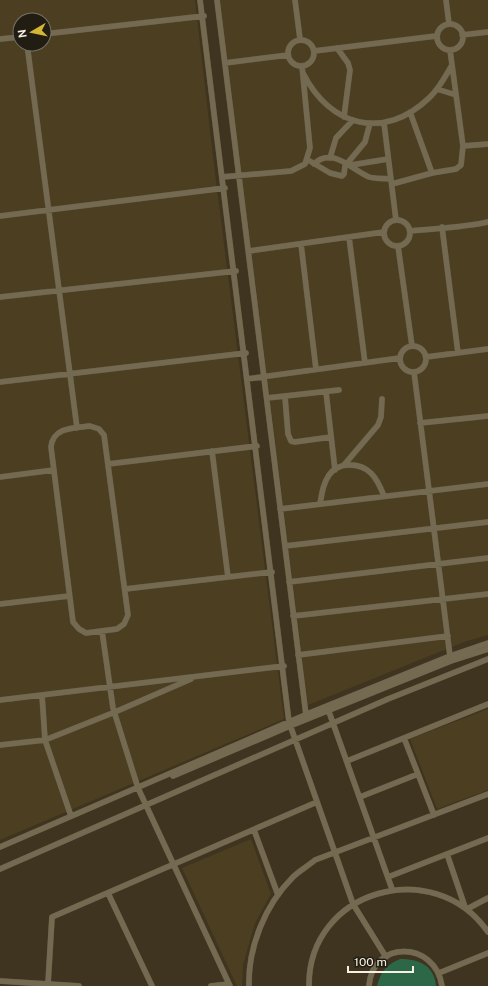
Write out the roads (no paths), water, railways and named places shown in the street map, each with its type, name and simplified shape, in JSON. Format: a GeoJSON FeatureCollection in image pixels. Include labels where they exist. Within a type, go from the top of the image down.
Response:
{"type":"FeatureCollection","features":[{"type":"Feature","properties":{"kind":"street"},"geometry":{"type":"LineString","coordinates":[[201,0],[291,725],[353,904],[386,956]]}},
{"type":"Feature","properties":{"kind":"street"},"geometry":{"type":"LineString","coordinates":[[218,0],[306,715]]}},
{"type":"Feature","properties":{"kind":"street"},"geometry":{"type":"LineString","coordinates":[[295,0],[300,39]]}},
{"type":"Feature","properties":{"kind":"street"},"geometry":{"type":"LineString","coordinates":[[446,0],[449,24]]}},
{"type":"Feature","properties":{"kind":"street"},"geometry":{"type":"LineString","coordinates":[[52,33],[203,16]]}},
{"type":"Feature","properties":{"kind":"street"},"geometry":{"type":"LineString","coordinates":[[449,24],[459,27],[462,35],[462,42],[459,46],[450,50],[440,46],[436,36],[440,28],[449,24]]}},
{"type":"Feature","properties":{"kind":"street"},"geometry":{"type":"LineString","coordinates":[[462,35],[488,32]]}},
{"type":"Feature","properties":{"kind":"street"},"geometry":{"type":"LineString","coordinates":[[314,51],[436,36]]}},
{"type":"Feature","properties":{"kind":"street"},"geometry":{"type":"LineString","coordinates":[[0,39],[12,38]]}},
{"type":"Feature","properties":{"kind":"street"},"geometry":{"type":"LineString","coordinates":[[300,39],[310,43],[314,51],[310,62],[302,66],[292,62],[288,55],[291,44],[300,39]]}},
{"type":"Feature","properties":{"kind":"street"},"geometry":{"type":"LineString","coordinates":[[336,48],[348,63],[350,70],[344,117]]}},
{"type":"Feature","properties":{"kind":"street"},"geometry":{"type":"LineString","coordinates":[[314,164],[320,160],[330,158],[349,164],[371,178],[391,181],[458,168],[461,165],[463,146],[450,50]]}},
{"type":"Feature","properties":{"kind":"street"},"geometry":{"type":"LineString","coordinates":[[28,52],[77,428]]}},
{"type":"Feature","properties":{"kind":"street"},"geometry":{"type":"LineString","coordinates":[[225,63],[288,55]]}},
{"type":"Feature","properties":{"kind":"street"},"geometry":{"type":"LineString","coordinates":[[303,73],[315,95],[325,105],[344,117],[370,123],[384,123],[410,112],[429,98],[437,89],[452,65]]}},
{"type":"Feature","properties":{"kind":"street"},"geometry":{"type":"LineString","coordinates":[[223,177],[291,171],[302,166],[308,160],[310,148],[302,66]]}},
{"type":"Feature","properties":{"kind":"street"},"geometry":{"type":"LineString","coordinates":[[437,89],[456,95]]}},
{"type":"Feature","properties":{"kind":"street"},"geometry":{"type":"LineString","coordinates":[[410,112],[432,173]]}},
{"type":"Feature","properties":{"kind":"street"},"geometry":{"type":"LineString","coordinates":[[330,158],[336,138],[353,120]]}},
{"type":"Feature","properties":{"kind":"street"},"geometry":{"type":"LineString","coordinates":[[308,160],[330,173],[340,176],[344,174],[349,164],[365,142],[370,123]]}},
{"type":"Feature","properties":{"kind":"street"},"geometry":{"type":"LineString","coordinates":[[384,123],[396,220]]}},
{"type":"Feature","properties":{"kind":"street"},"geometry":{"type":"LineString","coordinates":[[463,146],[488,144]]}},
{"type":"Feature","properties":{"kind":"street"},"geometry":{"type":"LineString","coordinates":[[349,164],[388,159]]}},
{"type":"Feature","properties":{"kind":"street"},"geometry":{"type":"LineString","coordinates":[[0,216],[224,188]]}},
{"type":"Feature","properties":{"kind":"street"},"geometry":{"type":"LineString","coordinates":[[396,220],[406,223],[410,231],[407,242],[398,246],[388,242],[384,232],[387,224],[396,220]]}},
{"type":"Feature","properties":{"kind":"street"},"geometry":{"type":"LineString","coordinates":[[410,231],[442,227],[467,227],[488,222]]}},
{"type":"Feature","properties":{"kind":"street"},"geometry":{"type":"LineString","coordinates":[[442,227],[458,353]]}},
{"type":"Feature","properties":{"kind":"street"},"geometry":{"type":"LineString","coordinates":[[249,250],[384,232]]}},
{"type":"Feature","properties":{"kind":"street"},"geometry":{"type":"LineString","coordinates":[[349,237],[366,363]]}},
{"type":"Feature","properties":{"kind":"street"},"geometry":{"type":"LineString","coordinates":[[301,244],[316,369]]}},
{"type":"Feature","properties":{"kind":"street"},"geometry":{"type":"LineString","coordinates":[[398,246],[412,346]]}},
{"type":"Feature","properties":{"kind":"street"},"geometry":{"type":"LineString","coordinates":[[0,297],[235,271]]}},
{"type":"Feature","properties":{"kind":"street"},"geometry":{"type":"LineString","coordinates":[[412,346],[422,349],[426,357],[422,368],[414,372],[404,368],[400,358],[403,350],[412,346]]}},
{"type":"Feature","properties":{"kind":"street"},"geometry":{"type":"LineString","coordinates":[[426,357],[488,349]]}},
{"type":"Feature","properties":{"kind":"street"},"geometry":{"type":"LineString","coordinates":[[0,382],[245,353]]}},
{"type":"Feature","properties":{"kind":"street"},"geometry":{"type":"LineString","coordinates":[[248,378],[400,358]]}},
{"type":"Feature","properties":{"kind":"street"},"geometry":{"type":"LineString","coordinates":[[414,372],[450,656]]}},
{"type":"Feature","properties":{"kind":"street"},"geometry":{"type":"LineString","coordinates":[[267,398],[339,390]]}},
{"type":"Feature","properties":{"kind":"street"},"geometry":{"type":"LineString","coordinates":[[326,392],[335,470]]}},
{"type":"Feature","properties":{"kind":"street"},"geometry":{"type":"LineString","coordinates":[[285,397],[288,434],[291,441],[295,442],[331,437]]}},
{"type":"Feature","properties":{"kind":"street"},"geometry":{"type":"LineString","coordinates":[[320,504],[324,485],[330,473],[344,465],[378,425],[381,418],[382,399]]}},
{"type":"Feature","properties":{"kind":"street"},"geometry":{"type":"LineString","coordinates":[[420,423],[488,416]]}},
{"type":"Feature","properties":{"kind":"street"},"geometry":{"type":"LineString","coordinates":[[90,426],[99,429],[104,435],[108,464],[128,614],[124,624],[117,629],[86,633],[72,622],[54,470],[52,439],[65,429],[90,426]]}},
{"type":"Feature","properties":{"kind":"street"},"geometry":{"type":"LineString","coordinates":[[108,464],[256,446]]}},
{"type":"Feature","properties":{"kind":"street"},"geometry":{"type":"LineString","coordinates":[[212,451],[228,578]]}},
{"type":"Feature","properties":{"kind":"street"},"geometry":{"type":"LineString","coordinates":[[344,465],[356,464],[368,469],[378,481],[384,496]]}},
{"type":"Feature","properties":{"kind":"street"},"geometry":{"type":"LineString","coordinates":[[0,477],[54,470]]}},
{"type":"Feature","properties":{"kind":"street"},"geometry":{"type":"LineString","coordinates":[[280,509],[488,484]]}},
{"type":"Feature","properties":{"kind":"street"},"geometry":{"type":"LineString","coordinates":[[285,546],[488,522]]}},
{"type":"Feature","properties":{"kind":"street"},"geometry":{"type":"LineString","coordinates":[[289,582],[488,558]]}},
{"type":"Feature","properties":{"kind":"street"},"geometry":{"type":"LineString","coordinates":[[125,589],[272,572]]}},
{"type":"Feature","properties":{"kind":"street"},"geometry":{"type":"LineString","coordinates":[[294,616],[488,594]]}},
{"type":"Feature","properties":{"kind":"street"},"geometry":{"type":"LineString","coordinates":[[0,604],[69,596]]}},
{"type":"Feature","properties":{"kind":"street"},"geometry":{"type":"LineString","coordinates":[[102,631],[109,687],[115,712],[139,789],[230,985],[211,986]]}},
{"type":"Feature","properties":{"kind":"street"},"geometry":{"type":"LineString","coordinates":[[298,655],[448,636]]}},
{"type":"Feature","properties":{"kind":"street"},"geometry":{"type":"LineString","coordinates":[[291,725],[306,715],[328,709],[488,647]]}},
{"type":"Feature","properties":{"kind":"street"},"geometry":{"type":"LineString","coordinates":[[0,851],[139,789],[450,656],[488,647]]}},
{"type":"Feature","properties":{"kind":"street"},"geometry":{"type":"LineString","coordinates":[[0,869],[388,698],[488,659]]}},
{"type":"Feature","properties":{"kind":"street"},"geometry":{"type":"LineString","coordinates":[[0,700],[284,666]]}},
{"type":"Feature","properties":{"kind":"street"},"geometry":{"type":"LineString","coordinates":[[0,745],[45,740],[196,677]]}},
{"type":"Feature","properties":{"kind":"street"},"geometry":{"type":"LineString","coordinates":[[42,695],[45,740],[70,816]]}},
{"type":"Feature","properties":{"kind":"street"},"geometry":{"type":"LineString","coordinates":[[347,760],[488,704]]}},
{"type":"Feature","properties":{"kind":"street"},"geometry":{"type":"LineString","coordinates":[[328,709],[392,889]]}},
{"type":"Feature","properties":{"kind":"street"},"geometry":{"type":"LineString","coordinates":[[404,738],[434,815]]}},
{"type":"Feature","properties":{"kind":"street"},"geometry":{"type":"LineString","coordinates":[[360,797],[418,774]]}},
{"type":"Feature","properties":{"kind":"street"},"geometry":{"type":"LineString","coordinates":[[0,847],[70,816],[139,789]]}},
{"type":"Feature","properties":{"kind":"street"},"geometry":{"type":"LineString","coordinates":[[249,986],[249,969],[252,949],[260,929],[278,895],[299,872],[315,860],[334,852],[488,794]]}},
{"type":"Feature","properties":{"kind":"street"},"geometry":{"type":"LineString","coordinates":[[48,984],[52,917],[317,802]]}},
{"type":"Feature","properties":{"kind":"street"},"geometry":{"type":"LineString","coordinates":[[254,830],[278,895]]}},
{"type":"Feature","properties":{"kind":"street"},"geometry":{"type":"LineString","coordinates":[[388,876],[488,838]]}},
{"type":"Feature","properties":{"kind":"street"},"geometry":{"type":"LineString","coordinates":[[447,854],[466,908]]}},
{"type":"Feature","properties":{"kind":"street"},"geometry":{"type":"LineString","coordinates":[[309,986],[312,962],[318,946],[327,930],[341,914],[353,904],[373,894],[392,889],[413,888],[432,891],[448,897],[466,908],[482,922],[488,932]]}},
{"type":"Feature","properties":{"kind":"street"},"geometry":{"type":"LineString","coordinates":[[108,893],[152,986]]}},
{"type":"Feature","properties":{"kind":"street"},"geometry":{"type":"LineString","coordinates":[[466,908],[488,898]]}},
{"type":"Feature","properties":{"kind":"street"},"geometry":{"type":"LineString","coordinates":[[369,986],[374,969],[386,956],[404,951],[418,953],[429,960],[439,973],[442,986]]}},
{"type":"Feature","properties":{"kind":"street"},"geometry":{"type":"LineString","coordinates":[[439,973],[488,952]]}},
{"type":"Feature","properties":{"kind":"street"},"geometry":{"type":"LineString","coordinates":[[0,981],[24,984],[79,986]]}}]}
